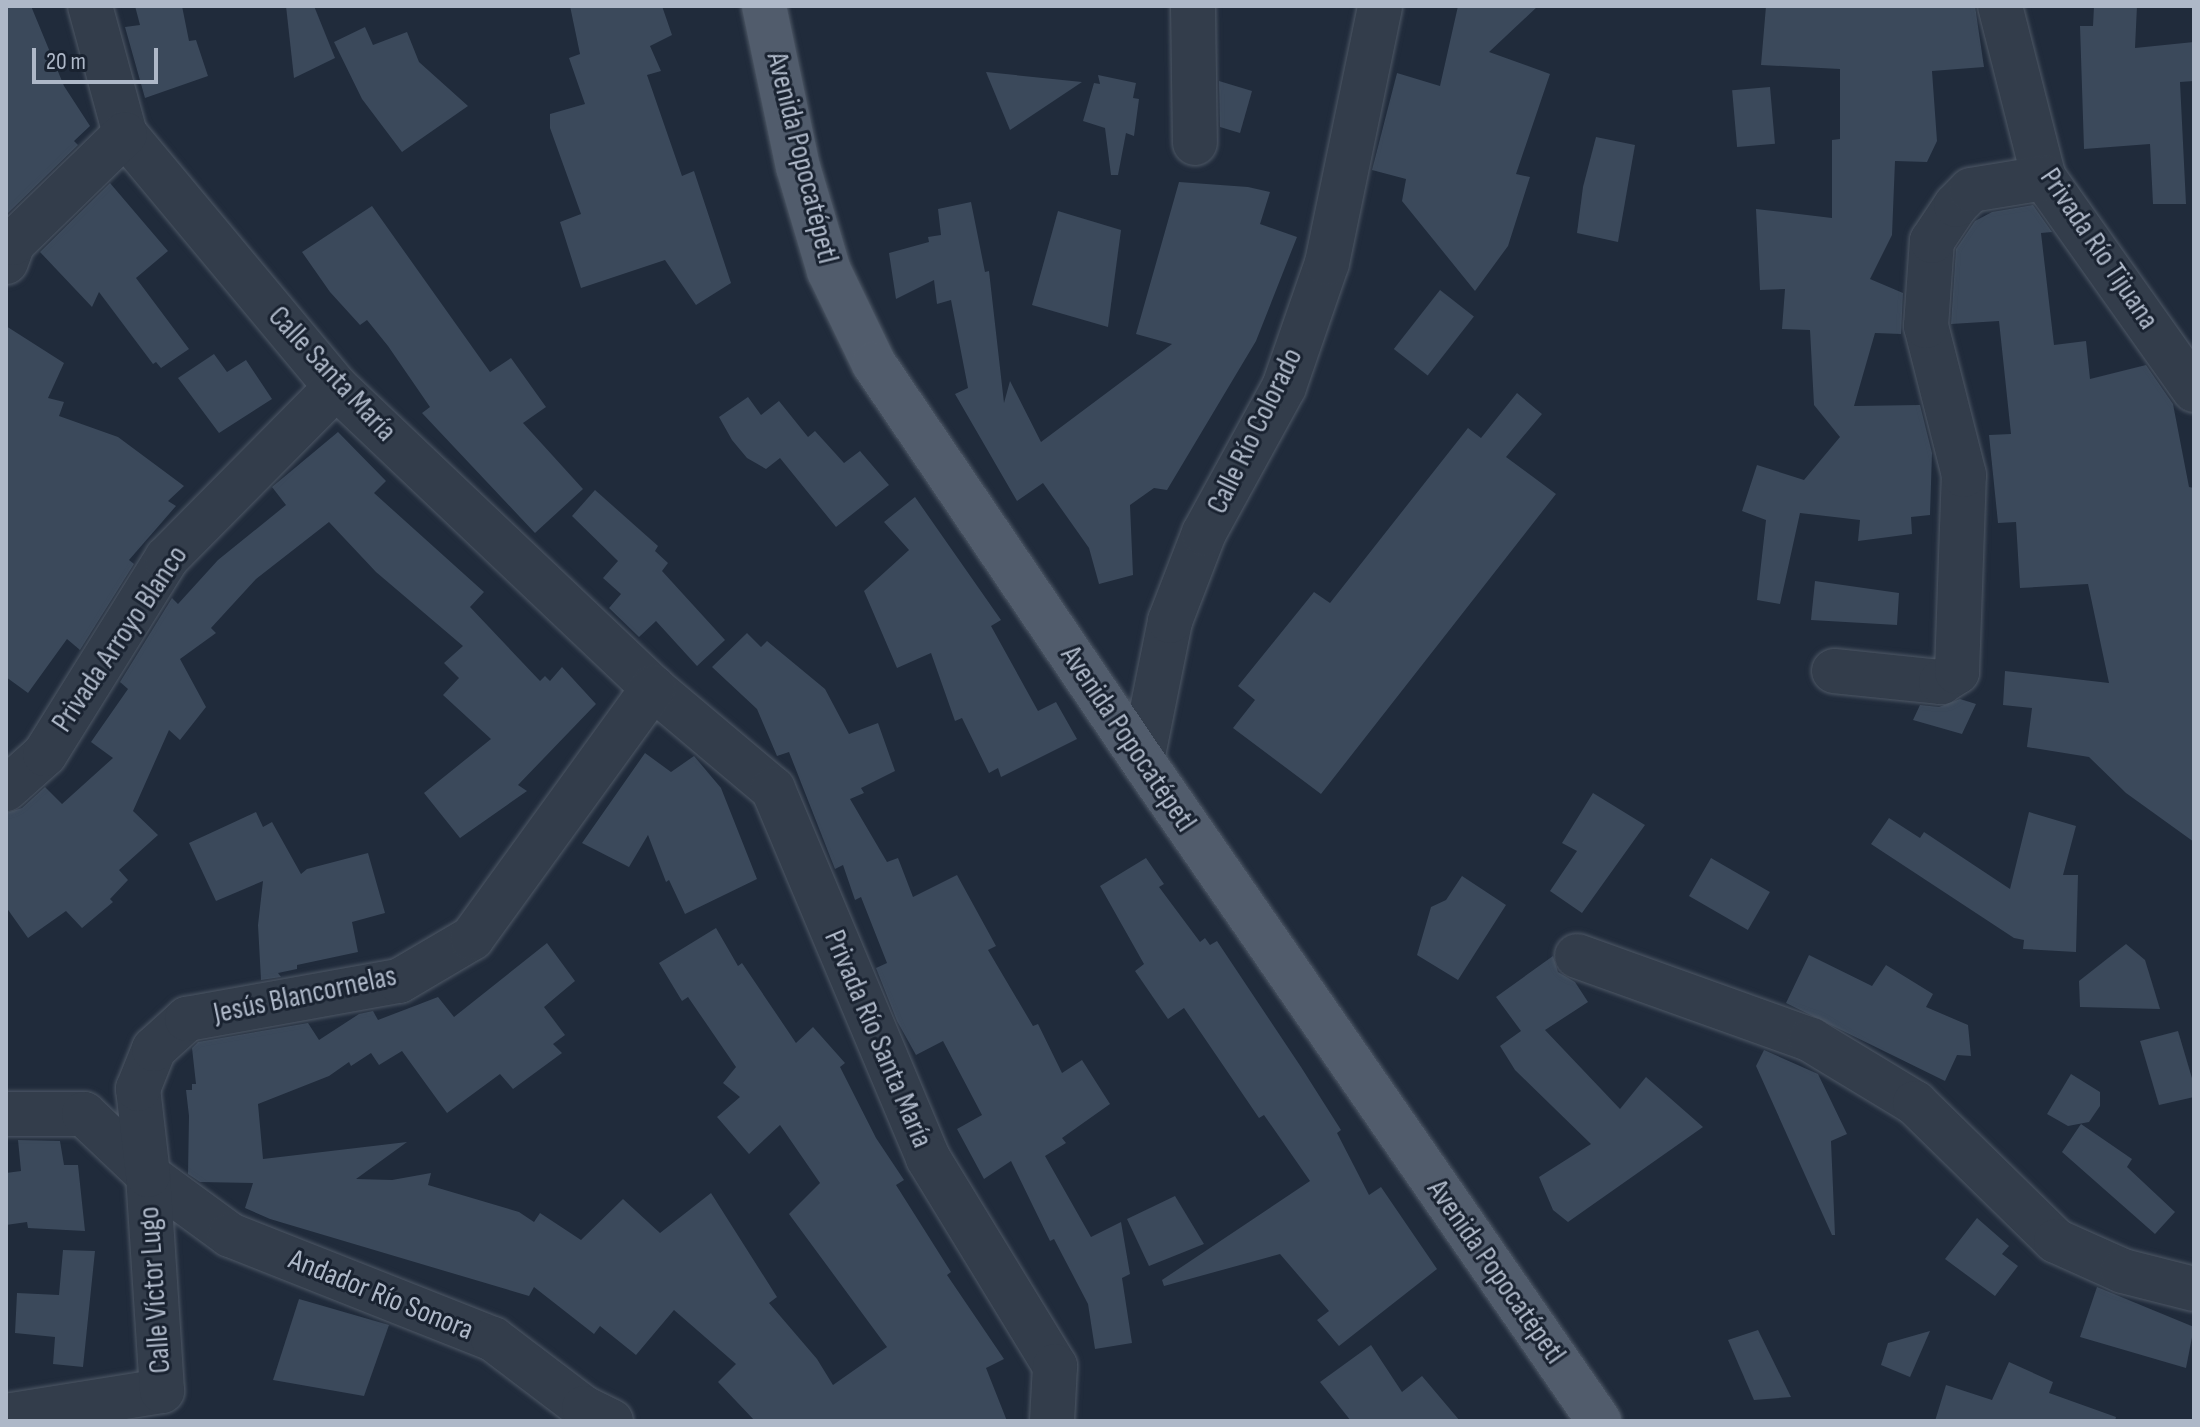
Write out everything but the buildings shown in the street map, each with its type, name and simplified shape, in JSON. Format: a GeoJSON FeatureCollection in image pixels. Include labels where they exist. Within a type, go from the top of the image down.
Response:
{"type":"FeatureCollection","features":[{"type":"Feature","properties":{"kind":"main road","name":"Avenida Popocatépetl"},"geometry":{"type":"LineString","coordinates":[[764,6],[798,167],[829,271],[874,364],[1142,760],[1599,1421]]}},
{"type":"Feature","properties":{"kind":"street","name":"Calle Santa María"},"geometry":{"type":"LineString","coordinates":[[90,6],[125,134],[336,387],[653,688]]}},
{"type":"Feature","properties":{"kind":"street"},"geometry":{"type":"LineString","coordinates":[[1193,6],[1195,143]]}},
{"type":"Feature","properties":{"kind":"street","name":"Calle Río Colorado"},"geometry":{"type":"LineString","coordinates":[[1142,760],[1170,621],[1204,533],[1284,387],[1327,263],[1380,6]]}},
{"type":"Feature","properties":{"kind":"street","name":"Privada Río Tijuana"},"geometry":{"type":"LineString","coordinates":[[2000,6],[2044,178],[2194,390]]}},
{"type":"Feature","properties":{"kind":"street"},"geometry":{"type":"LineString","coordinates":[[8,248],[125,134]]}},
{"type":"Feature","properties":{"kind":"street"},"geometry":{"type":"LineString","coordinates":[[1834,671],[1941,682],[1957,672],[1964,475],[1926,326],[1932,241],[1956,205],[1971,190],[2044,178]]}},
{"type":"Feature","properties":{"kind":"street","name":"Privada Arroyo Blanco"},"geometry":{"type":"LineString","coordinates":[[6,789],[45,754],[167,558],[336,387]]}},
{"type":"Feature","properties":{"kind":"street","name":"Jesús Blancornelas"},"geometry":{"type":"LineString","coordinates":[[148,1175],[138,1089],[154,1049],[187,1019],[399,981],[472,938],[653,688]]}},
{"type":"Feature","properties":{"kind":"street","name":"Privada Río Santa María"},"geometry":{"type":"LineString","coordinates":[[653,688],[773,789],[928,1158],[1055,1366],[1052,1421]]}},
{"type":"Feature","properties":{"kind":"street"},"geometry":{"type":"LineString","coordinates":[[1577,956],[1811,1040],[1915,1103],[2056,1241],[2123,1271],[2194,1289]]}},
{"type":"Feature","properties":{"kind":"street","name":"Andador Río Sonora"},"geometry":{"type":"LineString","coordinates":[[6,1114],[84,1114],[148,1175],[230,1235],[493,1339],[598,1415]]}},
{"type":"Feature","properties":{"kind":"street","name":"Calle Víctor Lugo"},"geometry":{"type":"LineString","coordinates":[[6,1416],[162,1391],[148,1175]]}}]}
